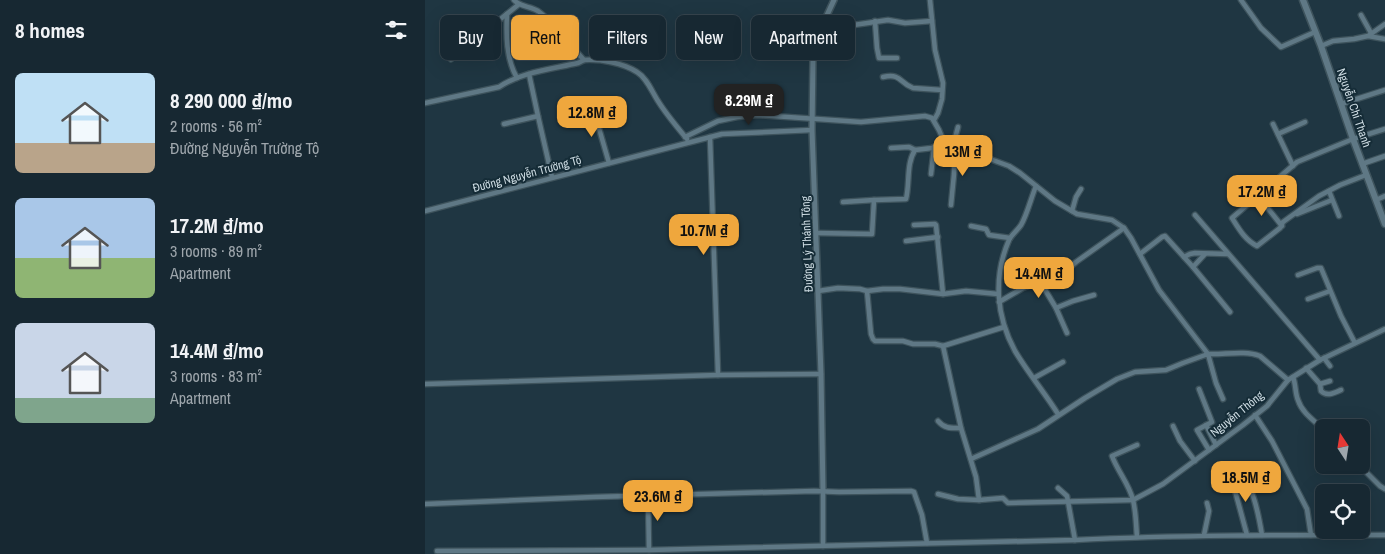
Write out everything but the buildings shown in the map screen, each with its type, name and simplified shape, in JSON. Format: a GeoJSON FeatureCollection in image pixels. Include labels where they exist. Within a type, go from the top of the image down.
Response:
{"type":"FeatureCollection","features":[{"type":"Feature","properties":{"kind":"main road","name":"Nguyễn Chí Thanh"},"geometry":{"type":"LineString","coordinates":[[1303,0],[1385,224]]}},
{"type":"Feature","properties":{"kind":"street"},"geometry":{"type":"LineString","coordinates":[[514,0],[518,4],[538,11],[584,60]]}},
{"type":"Feature","properties":{"kind":"street","name":"Đường Lý Thánh Tông"},"geometry":{"type":"LineString","coordinates":[[826,15],[834,0]]}},
{"type":"Feature","properties":{"kind":"street"},"geometry":{"type":"LineString","coordinates":[[930,0],[935,50],[943,90],[938,113],[934,120]]}},
{"type":"Feature","properties":{"kind":"street"},"geometry":{"type":"LineString","coordinates":[[1241,0],[1261,28],[1281,47],[1315,32]]}},
{"type":"Feature","properties":{"kind":"street"},"geometry":{"type":"LineString","coordinates":[[501,19],[518,4]]}},
{"type":"Feature","properties":{"kind":"street"},"geometry":{"type":"LineString","coordinates":[[507,14],[509,58],[511,68],[517,78]]}},
{"type":"Feature","properties":{"kind":"street"},"geometry":{"type":"LineString","coordinates":[[1361,15],[1369,34],[1385,39]]}},
{"type":"Feature","properties":{"kind":"street"},"geometry":{"type":"LineString","coordinates":[[855,25],[888,20],[905,23],[933,21]]}},
{"type":"Feature","properties":{"kind":"street"},"geometry":{"type":"LineString","coordinates":[[875,21],[879,58],[897,58]]}},
{"type":"Feature","properties":{"kind":"street"},"geometry":{"type":"LineString","coordinates":[[1321,46],[1333,41],[1369,34],[1385,24]]}},
{"type":"Feature","properties":{"kind":"street"},"geometry":{"type":"LineString","coordinates":[[425,103],[499,87],[506,82],[529,74],[584,60],[609,62],[638,72],[689,142]]}},
{"type":"Feature","properties":{"kind":"street","name":"Đường Lý Thánh Tông"},"geometry":{"type":"LineString","coordinates":[[813,60],[812,130],[817,233],[823,492]]}},
{"type":"Feature","properties":{"kind":"street"},"geometry":{"type":"LineString","coordinates":[[529,74],[552,177]]}},
{"type":"Feature","properties":{"kind":"street"},"geometry":{"type":"LineString","coordinates":[[883,77],[899,78],[909,87],[913,88],[943,90]]}},
{"type":"Feature","properties":{"kind":"street"},"geometry":{"type":"LineString","coordinates":[[1341,104],[1385,90]]}},
{"type":"Feature","properties":{"kind":"street"},"geometry":{"type":"LineString","coordinates":[[575,116],[595,112],[609,163]]}},
{"type":"Feature","properties":{"kind":"street"},"geometry":{"type":"LineString","coordinates":[[685,137],[718,121],[758,115],[861,122],[925,116],[932,118],[944,142],[1009,166],[1077,214],[1112,220],[1124,228],[1159,290],[1208,354],[1216,384],[1223,399]]}},
{"type":"Feature","properties":{"kind":"street"},"geometry":{"type":"LineString","coordinates":[[503,124],[538,116]]}},
{"type":"Feature","properties":{"kind":"street"},"geometry":{"type":"LineString","coordinates":[[1278,134],[1305,122]]}},
{"type":"Feature","properties":{"kind":"street"},"geometry":{"type":"LineString","coordinates":[[1273,124],[1293,166]]}},
{"type":"Feature","properties":{"kind":"street"},"geometry":{"type":"LineString","coordinates":[[951,205],[954,146],[958,128]]}},
{"type":"Feature","properties":{"kind":"street"},"geometry":{"type":"LineString","coordinates":[[1366,175],[1319,196],[1283,222],[1282,226],[1257,246],[1249,242],[1232,218],[1297,162],[1353,139],[1385,129]]}},
{"type":"Feature","properties":{"kind":"street","name":"Đường Nguyễn Trường Tộ"},"geometry":{"type":"LineString","coordinates":[[425,211],[722,134],[812,130]]}},
{"type":"Feature","properties":{"kind":"street"},"geometry":{"type":"LineString","coordinates":[[710,137],[718,375]]}},
{"type":"Feature","properties":{"kind":"street"},"geometry":{"type":"LineString","coordinates":[[891,148],[909,147],[915,150],[934,148],[944,142]]}},
{"type":"Feature","properties":{"kind":"street"},"geometry":{"type":"LineString","coordinates":[[931,174],[934,148]]}},
{"type":"Feature","properties":{"kind":"street"},"geometry":{"type":"LineString","coordinates":[[843,202],[906,199],[912,155],[915,150]]}},
{"type":"Feature","properties":{"kind":"street"},"geometry":{"type":"LineString","coordinates":[[1362,164],[1385,156]]}},
{"type":"Feature","properties":{"kind":"street"},"geometry":{"type":"LineString","coordinates":[[1036,186],[1020,227],[1010,238],[1000,268],[998,294],[1004,327],[1014,350],[1059,414]]}},
{"type":"Feature","properties":{"kind":"street"},"geometry":{"type":"LineString","coordinates":[[1072,211],[1076,197],[1081,189]]}},
{"type":"Feature","properties":{"kind":"street"},"geometry":{"type":"LineString","coordinates":[[1329,191],[1339,216]]}},
{"type":"Feature","properties":{"kind":"street"},"geometry":{"type":"LineString","coordinates":[[1257,196],[1282,226]]}},
{"type":"Feature","properties":{"kind":"street"},"geometry":{"type":"LineString","coordinates":[[1376,200],[1385,196]]}},
{"type":"Feature","properties":{"kind":"street"},"geometry":{"type":"LineString","coordinates":[[817,233],[872,234],[874,200]]}},
{"type":"Feature","properties":{"kind":"street"},"geometry":{"type":"LineString","coordinates":[[1289,218],[1333,200]]}},
{"type":"Feature","properties":{"kind":"street"},"geometry":{"type":"LineString","coordinates":[[1195,215],[1330,366]]}},
{"type":"Feature","properties":{"kind":"street"},"geometry":{"type":"LineString","coordinates":[[914,226],[936,225],[943,294]]}},
{"type":"Feature","properties":{"kind":"street"},"geometry":{"type":"LineString","coordinates":[[971,226],[986,229],[989,235],[1010,238]]}},
{"type":"Feature","properties":{"kind":"street"},"geometry":{"type":"LineString","coordinates":[[1061,275],[1124,228]]}},
{"type":"Feature","properties":{"kind":"street"},"geometry":{"type":"LineString","coordinates":[[1140,254],[1165,236],[1230,312]]}},
{"type":"Feature","properties":{"kind":"street"},"geometry":{"type":"LineString","coordinates":[[906,240],[938,237]]}},
{"type":"Feature","properties":{"kind":"street"},"geometry":{"type":"LineString","coordinates":[[1184,257],[1190,254],[1228,254]]}},
{"type":"Feature","properties":{"kind":"street"},"geometry":{"type":"LineString","coordinates":[[1193,267],[1205,254]]}},
{"type":"Feature","properties":{"kind":"street"},"geometry":{"type":"LineString","coordinates":[[1298,275],[1320,268],[1355,343]]}},
{"type":"Feature","properties":{"kind":"street"},"geometry":{"type":"LineString","coordinates":[[999,302],[1023,288],[1039,282],[1056,308],[1067,333]]}},
{"type":"Feature","properties":{"kind":"street"},"geometry":{"type":"LineString","coordinates":[[818,291],[838,288],[867,291],[900,288],[943,294],[966,291],[998,294]]}},
{"type":"Feature","properties":{"kind":"street"},"geometry":{"type":"LineString","coordinates":[[867,291],[871,334],[875,341],[903,341],[913,344],[943,346],[1004,327]]}},
{"type":"Feature","properties":{"kind":"street"},"geometry":{"type":"LineString","coordinates":[[1308,299],[1330,291]]}},
{"type":"Feature","properties":{"kind":"street"},"geometry":{"type":"LineString","coordinates":[[1056,308],[1094,295]]}},
{"type":"Feature","properties":{"kind":"street","name":"Nguyễn Thông"},"geometry":{"type":"LineString","coordinates":[[938,494],[958,499],[1003,498],[1008,503],[1133,500],[1163,484],[1216,445],[1267,406],[1290,379],[1306,368],[1385,330]]}},
{"type":"Feature","properties":{"kind":"street"},"geometry":{"type":"LineString","coordinates":[[943,346],[961,428],[976,477],[979,500]]}},
{"type":"Feature","properties":{"kind":"street"},"geometry":{"type":"LineString","coordinates":[[971,459],[1037,429],[1117,379],[1135,372],[1166,370],[1208,354],[1260,356],[1290,379],[1296,386],[1302,410],[1315,422]]}},
{"type":"Feature","properties":{"kind":"street"},"geometry":{"type":"LineString","coordinates":[[1033,378],[1063,362]]}},
{"type":"Feature","properties":{"kind":"street"},"geometry":{"type":"LineString","coordinates":[[1306,368],[1320,384],[1321,392],[1324,394],[1327,395],[1341,390]]}},
{"type":"Feature","properties":{"kind":"street"},"geometry":{"type":"LineString","coordinates":[[425,384],[718,375],[821,374]]}},
{"type":"Feature","properties":{"kind":"street"},"geometry":{"type":"LineString","coordinates":[[1320,384],[1330,380]]}},
{"type":"Feature","properties":{"kind":"street"},"geometry":{"type":"LineString","coordinates":[[1199,389],[1212,422],[1197,430],[1209,450]]}},
{"type":"Feature","properties":{"kind":"street"},"geometry":{"type":"LineString","coordinates":[[1255,415],[1272,441],[1307,509],[1311,535]]}},
{"type":"Feature","properties":{"kind":"street"},"geometry":{"type":"LineString","coordinates":[[938,421],[947,428],[961,428]]}},
{"type":"Feature","properties":{"kind":"street"},"geometry":{"type":"LineString","coordinates":[[1206,425],[1216,445]]}},
{"type":"Feature","properties":{"kind":"street"},"geometry":{"type":"LineString","coordinates":[[1173,426],[1180,441],[1195,460]]}},
{"type":"Feature","properties":{"kind":"street"},"geometry":{"type":"LineString","coordinates":[[1137,444],[1112,456],[1133,500],[1137,537]]}},
{"type":"Feature","properties":{"kind":"street"},"geometry":{"type":"LineString","coordinates":[[1238,466],[1243,472],[1254,496],[1262,535]]}},
{"type":"Feature","properties":{"kind":"street"},"geometry":{"type":"LineString","coordinates":[[1368,474],[1385,489]]}},
{"type":"Feature","properties":{"kind":"street"},"geometry":{"type":"LineString","coordinates":[[1234,487],[1247,535]]}},
{"type":"Feature","properties":{"kind":"street"},"geometry":{"type":"LineString","coordinates":[[1058,488],[1065,493],[1068,502],[1075,540]]}},
{"type":"Feature","properties":{"kind":"street"},"geometry":{"type":"LineString","coordinates":[[823,492],[823,546]]}},
{"type":"Feature","properties":{"kind":"street"},"geometry":{"type":"LineString","coordinates":[[425,504],[648,496],[914,492],[927,543]]}},
{"type":"Feature","properties":{"kind":"street"},"geometry":{"type":"LineString","coordinates":[[648,496],[649,550]]}},
{"type":"Feature","properties":{"kind":"street"},"geometry":{"type":"LineString","coordinates":[[1204,536],[1209,511],[1207,503]]}},
{"type":"Feature","properties":{"kind":"street"},"geometry":{"type":"LineString","coordinates":[[437,551],[649,550],[1137,537],[1385,535]]}}]}
